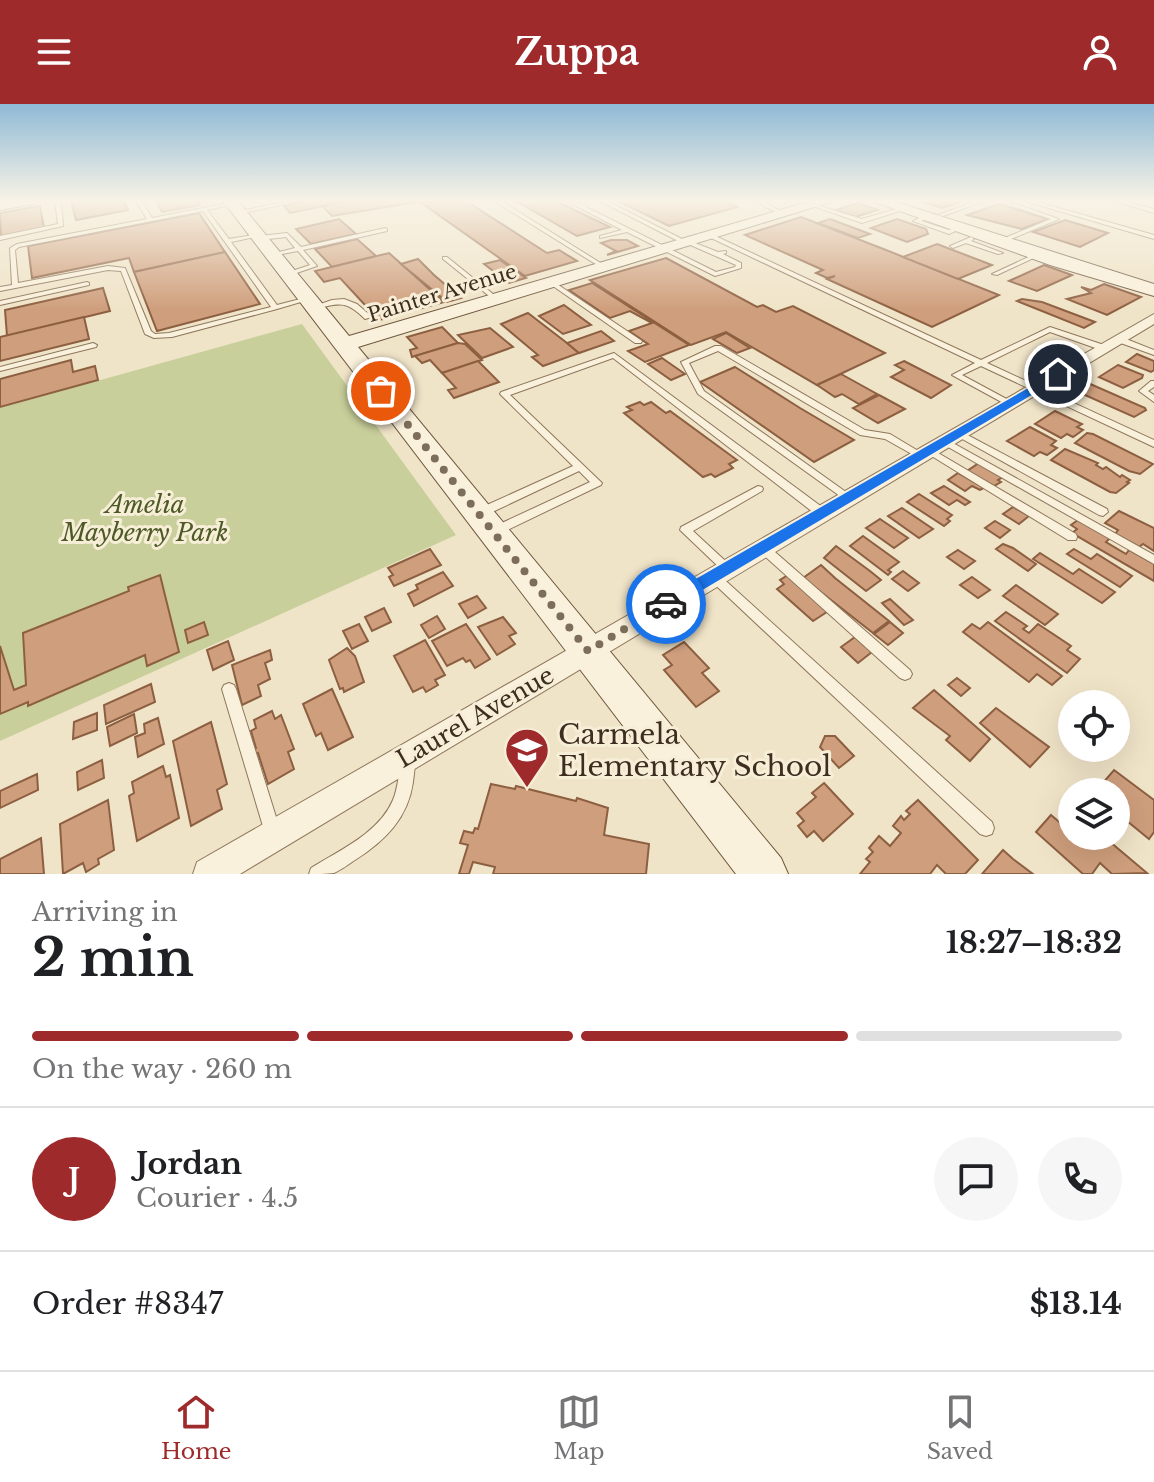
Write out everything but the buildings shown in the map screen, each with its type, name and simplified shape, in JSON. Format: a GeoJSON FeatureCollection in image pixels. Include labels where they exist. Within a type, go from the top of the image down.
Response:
{"type":"FeatureCollection","features":[{"type":"Feature","properties":{"kind":"street"},"geometry":{"type":"LineString","coordinates":[[259,237],[765,874]]}},
{"type":"Feature","properties":{"kind":"street","name":"Painter Avenue"},"geometry":{"type":"LineString","coordinates":[[344,344],[708,237]]}},
{"type":"Feature","properties":{"kind":"street"},"geometry":{"type":"LineString","coordinates":[[977,237],[1154,282]]}},
{"type":"Feature","properties":{"kind":"street"},"geometry":{"type":"LineString","coordinates":[[977,237],[1154,290]]}},
{"type":"Feature","properties":{"kind":"street","name":"Laurel Avenue"},"geometry":{"type":"LineString","coordinates":[[209,874],[1154,318]]}},
{"type":"Feature","properties":{"kind":"lane"},"geometry":{"type":"LineString","coordinates":[[15,286],[12,249],[62,237]]}},
{"type":"Feature","properties":{"kind":"lane"},"geometry":{"type":"LineString","coordinates":[[225,237],[275,308]]}},
{"type":"Feature","properties":{"kind":"lane"},"geometry":{"type":"LineString","coordinates":[[228,241],[259,237]]}},
{"type":"Feature","properties":{"kind":"lane"},"geometry":{"type":"LineString","coordinates":[[288,274],[314,266],[289,237]]}},
{"type":"Feature","properties":{"kind":"lane"},"geometry":{"type":"LineString","coordinates":[[273,255],[355,237]]}},
{"type":"Feature","properties":{"kind":"lane"},"geometry":{"type":"LineString","coordinates":[[555,237],[604,267]]}},
{"type":"Feature","properties":{"kind":"lane"},"geometry":{"type":"LineString","coordinates":[[641,237],[715,274],[738,268],[739,264],[675,237]]}},
{"type":"Feature","properties":{"kind":"lane"},"geometry":{"type":"LineString","coordinates":[[713,237],[1154,444]]}},
{"type":"Feature","properties":{"kind":"lane"},"geometry":{"type":"LineString","coordinates":[[953,246],[954,237]]}},
{"type":"Feature","properties":{"kind":"lane"},"geometry":{"type":"LineString","coordinates":[[977,237],[1004,245],[1020,237]]}},
{"type":"Feature","properties":{"kind":"lane"},"geometry":{"type":"LineString","coordinates":[[718,254],[739,248]]}},
{"type":"Feature","properties":{"kind":"lane"},"geometry":{"type":"LineString","coordinates":[[995,274],[1037,255]]}},
{"type":"Feature","properties":{"kind":"lane"},"geometry":{"type":"LineString","coordinates":[[445,258],[496,299]]}},
{"type":"Feature","properties":{"kind":"lane"},"geometry":{"type":"LineString","coordinates":[[0,289],[108,268],[123,269],[148,332],[154,336],[275,308],[312,303],[347,300],[354,302],[368,317]]}},
{"type":"Feature","properties":{"kind":"lane"},"geometry":{"type":"LineString","coordinates":[[552,283],[638,341]]}},
{"type":"Feature","properties":{"kind":"lane"},"geometry":{"type":"LineString","coordinates":[[0,303],[87,284]]}},
{"type":"Feature","properties":{"kind":"lane"},"geometry":{"type":"LineString","coordinates":[[1010,403],[956,375],[1050,329],[1154,353]]}},
{"type":"Feature","properties":{"kind":"lane"},"geometry":{"type":"LineString","coordinates":[[0,369],[93,345]]}},
{"type":"Feature","properties":{"kind":"lane"},"geometry":{"type":"LineString","coordinates":[[848,497],[701,392],[685,362],[718,348],[863,433],[938,445],[1103,512]]}},
{"type":"Feature","properties":{"kind":"lane"},"geometry":{"type":"LineString","coordinates":[[486,522],[597,483],[504,394],[614,355],[822,513]]}},
{"type":"Feature","properties":{"kind":"lane"},"geometry":{"type":"LineString","coordinates":[[1154,383],[1143,391],[1154,399]]}},
{"type":"Feature","properties":{"kind":"lane"},"geometry":{"type":"LineString","coordinates":[[938,445],[1072,537]]}},
{"type":"Feature","properties":{"kind":"lane"},"geometry":{"type":"LineString","coordinates":[[938,445],[1154,560]]}},
{"type":"Feature","properties":{"kind":"lane"},"geometry":{"type":"LineString","coordinates":[[486,522],[580,467]]}},
{"type":"Feature","properties":{"kind":"lane"},"geometry":{"type":"LineString","coordinates":[[758,489],[685,530],[720,572],[986,828]]}},
{"type":"Feature","properties":{"kind":"lane"},"geometry":{"type":"LineString","coordinates":[[761,547],[905,674]]}},
{"type":"Feature","properties":{"kind":"lane"},"geometry":{"type":"LineString","coordinates":[[229,689],[273,835]]}},
{"type":"Feature","properties":{"kind":"lane"},"geometry":{"type":"LineString","coordinates":[[317,874],[382,832],[399,811],[407,782],[409,756]]}},
{"type":"Feature","properties":{"kind":"green space","name":"Amelia Mayberry Park"},"geometry":{"type":"Polygon","coordinates":[[[302,324],[456,535],[0,741],[0,408],[302,324]]]}},
{"type":"Feature","properties":{"kind":"way so far"},"geometry":{"type":"LineString","coordinates":[[381,391],[588,651],[666,604]]}},
{"type":"Feature","properties":{"kind":"place","name":"Carmela Elementary School"},"geometry":{"type":"Point","coordinates":[527,789]}},
{"type":"Feature","properties":{"kind":"route"},"geometry":{"type":"LineString","coordinates":[[666,604],[1058,374]]}}]}
